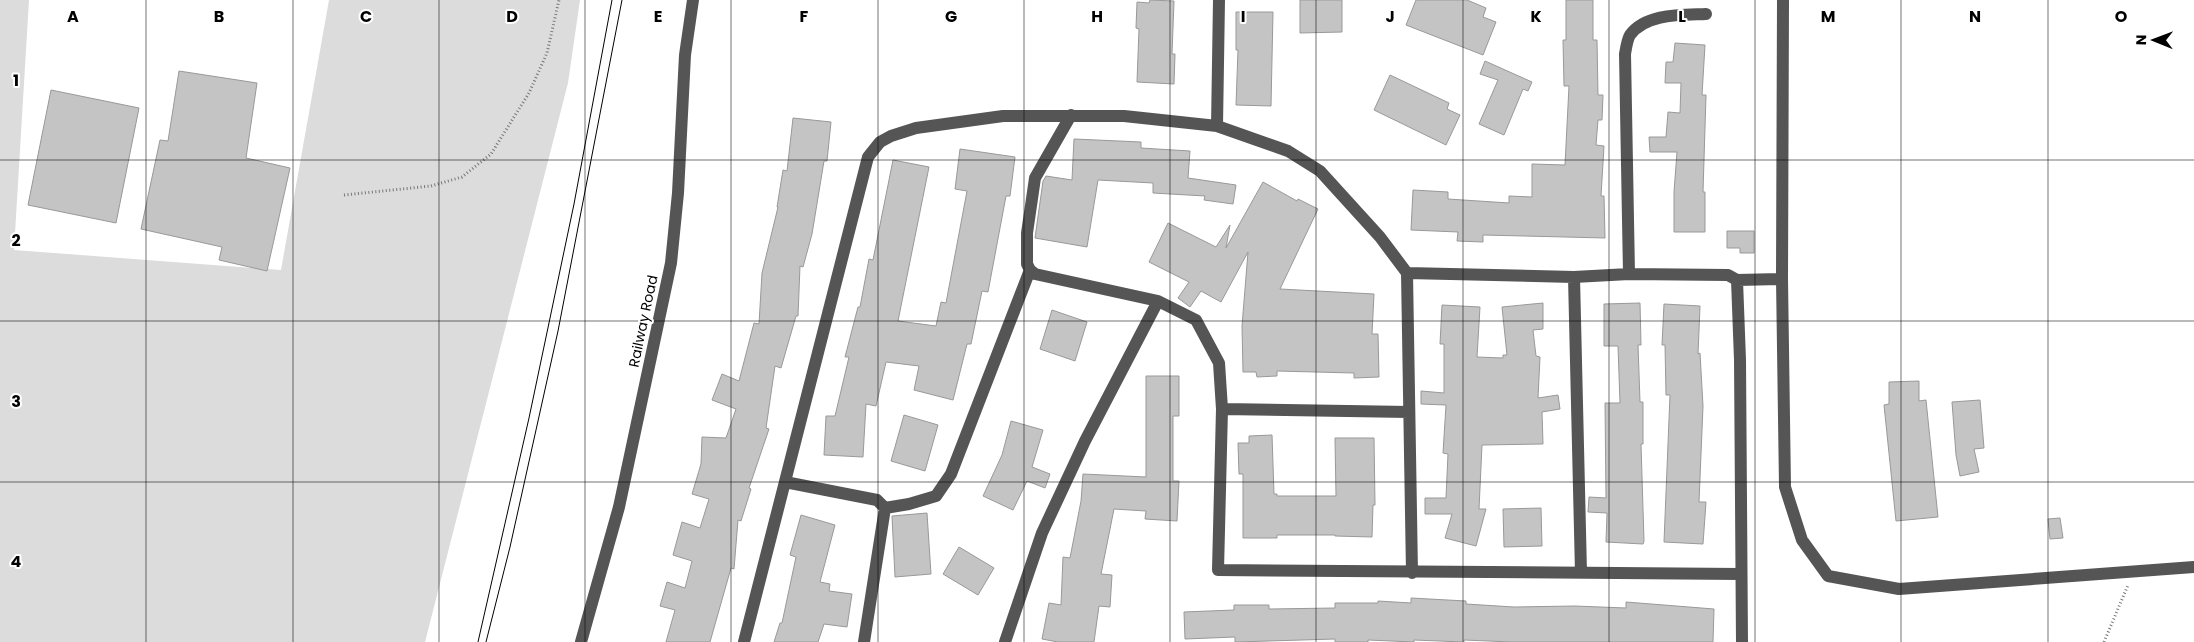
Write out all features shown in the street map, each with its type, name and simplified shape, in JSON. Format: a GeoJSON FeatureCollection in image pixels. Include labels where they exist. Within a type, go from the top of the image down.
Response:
{"type":"FeatureCollection","features":[{"type":"Feature","properties":{"kind":"street","name":"Railway Road"},"geometry":{"type":"LineString","coordinates":[[581,642],[619,507],[671,263],[678,193],[684,55],[693,0]]}},
{"type":"Feature","properties":{"kind":"street"},"geometry":{"type":"LineString","coordinates":[[1217,126],[1219,0]]}},
{"type":"Feature","properties":{"kind":"street"},"geometry":{"type":"LineString","coordinates":[[1783,0],[1782,279],[1785,487],[1802,540],[1828,576],[1900,589],[2194,567]]}},
{"type":"Feature","properties":{"kind":"street"},"geometry":{"type":"LineString","coordinates":[[1629,274],[1625,54],[1629,36],[1646,22],[1675,16],[1706,14]]}},
{"type":"Feature","properties":{"kind":"street"},"geometry":{"type":"LineString","coordinates":[[1071,115],[1035,178],[1027,233],[1027,264],[1035,274],[1158,301],[1196,320],[1219,363],[1222,409],[1218,570],[1741,574]]}},
{"type":"Feature","properties":{"kind":"street"},"geometry":{"type":"LineString","coordinates":[[744,642],[868,157],[880,142],[891,136],[916,128],[1004,116],[1124,116],[1217,126],[1288,151],[1320,170],[1380,237],[1407,273],[1412,572]]}},
{"type":"Feature","properties":{"kind":"street"},"geometry":{"type":"LineString","coordinates":[[885,508],[909,504],[936,496],[951,474],[1030,270]]}},
{"type":"Feature","properties":{"kind":"street"},"geometry":{"type":"LineString","coordinates":[[1407,273],[1574,277],[1629,274],[1728,275],[1737,280],[1782,279]]}},
{"type":"Feature","properties":{"kind":"street"},"geometry":{"type":"LineString","coordinates":[[1574,277],[1581,573]]}},
{"type":"Feature","properties":{"kind":"street"},"geometry":{"type":"LineString","coordinates":[[1737,280],[1740,370],[1742,642]]}},
{"type":"Feature","properties":{"kind":"street"},"geometry":{"type":"LineString","coordinates":[[1005,642],[1042,533],[1085,441],[1158,301]]}},
{"type":"Feature","properties":{"kind":"street"},"geometry":{"type":"LineString","coordinates":[[1222,409],[1409,412]]}},
{"type":"Feature","properties":{"kind":"street"},"geometry":{"type":"LineString","coordinates":[[785,482],[877,500],[885,508]]}},
{"type":"Feature","properties":{"kind":"street"},"geometry":{"type":"LineString","coordinates":[[864,642],[885,508]]}},
{"type":"Feature","properties":{"kind":"path"},"geometry":{"type":"LineString","coordinates":[[344,195],[431,186],[462,176],[491,154],[529,93],[547,53],[559,0]]}},
{"type":"Feature","properties":{"kind":"path"},"geometry":{"type":"LineString","coordinates":[[2104,642],[2133,572]]}},
{"type":"Feature","properties":{"kind":"shaded area"},"geometry":{"type":"Polygon","coordinates":[[[0,0],[29,0],[14,250],[281,270],[329,0],[580,0],[568,83],[425,642],[0,642],[0,0]]]}},
{"type":"Feature","properties":{"kind":"building"},"geometry":{"type":"Polygon","coordinates":[[[1150,0],[1174,1],[1172,54],[1175,54],[1174,84],[1137,82],[1139,29],[1136,28],[1137,2],[1149,3],[1150,0]]]}},
{"type":"Feature","properties":{"kind":"building"},"geometry":{"type":"Polygon","coordinates":[[[1300,0],[1342,0],[1342,32],[1300,33],[1300,0]]]}},
{"type":"Feature","properties":{"kind":"building"},"geometry":{"type":"Polygon","coordinates":[[[1416,0],[1467,0],[1486,8],[1483,17],[1496,22],[1483,55],[1406,25],[1416,0]]]}},
{"type":"Feature","properties":{"kind":"building"},"geometry":{"type":"Polygon","coordinates":[[[1566,0],[1593,0],[1593,40],[1597,40],[1598,95],[1603,95],[1602,120],[1598,120],[1596,145],[1604,146],[1601,196],[1604,196],[1605,238],[1483,235],[1483,242],[1457,241],[1458,232],[1411,230],[1413,190],[1448,192],[1448,199],[1509,203],[1509,196],[1532,197],[1532,164],[1565,165],[1569,86],[1564,86],[1563,40],[1566,40],[1566,0]]]}},
{"type":"Feature","properties":{"kind":"building"},"geometry":{"type":"Polygon","coordinates":[[[1236,12],[1273,12],[1271,106],[1236,105],[1238,50],[1236,50],[1236,12]]]}},
{"type":"Feature","properties":{"kind":"building"},"geometry":{"type":"Polygon","coordinates":[[[1675,43],[1705,45],[1702,95],[1706,95],[1703,192],[1705,192],[1705,232],[1674,232],[1677,152],[1650,152],[1649,137],[1666,137],[1668,112],[1680,113],[1681,83],[1665,83],[1666,62],[1673,62],[1675,43]]]}},
{"type":"Feature","properties":{"kind":"building"},"geometry":{"type":"Polygon","coordinates":[[[1485,61],[1532,82],[1528,91],[1523,89],[1504,135],[1479,124],[1498,80],[1480,74],[1485,61]]]}},
{"type":"Feature","properties":{"kind":"building"},"geometry":{"type":"Polygon","coordinates":[[[179,71],[257,83],[246,158],[290,168],[267,271],[219,260],[222,247],[141,229],[160,140],[168,141],[179,71]]]}},
{"type":"Feature","properties":{"kind":"building"},"geometry":{"type":"Polygon","coordinates":[[[1390,75],[1449,103],[1447,109],[1460,115],[1446,145],[1374,110],[1390,75]]]}},
{"type":"Feature","properties":{"kind":"building"},"geometry":{"type":"Polygon","coordinates":[[[51,90],[139,108],[116,223],[28,205],[51,90]]]}},
{"type":"Feature","properties":{"kind":"building"},"geometry":{"type":"Polygon","coordinates":[[[793,118],[831,122],[827,161],[824,161],[812,234],[803,267],[800,266],[798,316],[796,316],[781,368],[775,366],[766,428],[769,429],[749,488],[751,489],[741,521],[738,520],[734,569],[731,568],[710,642],[666,642],[675,610],[660,606],[667,582],[685,588],[692,561],[673,555],[682,522],[700,528],[709,499],[692,494],[701,464],[702,437],[726,438],[736,409],[712,400],[722,374],[739,381],[754,323],[759,324],[762,273],[778,207],[783,170],[787,171],[793,118]]]}},
{"type":"Feature","properties":{"kind":"building"},"geometry":{"type":"Polygon","coordinates":[[[1074,139],[1141,142],[1141,148],[1190,151],[1188,178],[1236,185],[1233,204],[1204,200],[1205,196],[1153,193],[1153,183],[1098,180],[1087,247],[1035,238],[1043,181],[1046,176],[1072,180],[1074,139]]]}},
{"type":"Feature","properties":{"kind":"building"},"geometry":{"type":"Polygon","coordinates":[[[960,149],[1015,157],[1010,196],[1006,196],[988,292],[982,291],[971,344],[967,344],[953,400],[914,390],[919,366],[886,362],[876,406],[866,404],[863,457],[824,455],[826,416],[835,416],[849,357],[845,357],[858,307],[860,307],[869,259],[873,260],[893,160],[929,167],[898,321],[936,326],[941,302],[946,303],[967,191],[955,189],[960,149]]]}},
{"type":"Feature","properties":{"kind":"building"},"geometry":{"type":"Polygon","coordinates":[[[1263,182],[1297,201],[1298,199],[1318,209],[1280,289],[1374,294],[1372,334],[1378,334],[1379,377],[1354,378],[1354,373],[1277,371],[1277,376],[1257,377],[1256,372],[1243,372],[1242,326],[1248,252],[1221,302],[1201,291],[1190,307],[1178,298],[1189,282],[1149,262],[1168,223],[1216,247],[1230,225],[1226,248],[1263,182]]]}},
{"type":"Feature","properties":{"kind":"building"},"geometry":{"type":"Polygon","coordinates":[[[1727,231],[1754,231],[1754,253],[1740,253],[1740,248],[1727,248],[1727,231]]]}},
{"type":"Feature","properties":{"kind":"building"},"geometry":{"type":"Polygon","coordinates":[[[1543,303],[1543,329],[1533,330],[1536,356],[1540,357],[1538,398],[1558,395],[1560,409],[1542,412],[1543,444],[1482,445],[1479,509],[1486,509],[1476,546],[1445,538],[1452,514],[1425,514],[1425,498],[1446,498],[1448,454],[1443,453],[1446,405],[1421,404],[1421,391],[1444,393],[1444,344],[1440,344],[1442,305],[1480,307],[1477,357],[1503,358],[1503,355],[1507,355],[1502,307],[1543,303]]]}},
{"type":"Feature","properties":{"kind":"building"},"geometry":{"type":"Polygon","coordinates":[[[1640,303],[1641,345],[1638,345],[1640,402],[1643,402],[1643,444],[1641,444],[1644,541],[1643,544],[1606,542],[1607,513],[1588,512],[1589,497],[1606,498],[1605,403],[1620,403],[1618,346],[1604,346],[1604,304],[1640,303]]]}},
{"type":"Feature","properties":{"kind":"building"},"geometry":{"type":"Polygon","coordinates":[[[1664,304],[1700,306],[1698,354],[1700,353],[1703,406],[1699,502],[1706,502],[1703,544],[1664,542],[1670,395],[1666,395],[1665,345],[1662,345],[1664,304]]]}},
{"type":"Feature","properties":{"kind":"building"},"geometry":{"type":"Polygon","coordinates":[[[1052,310],[1087,322],[1075,361],[1040,349],[1052,310]]]}},
{"type":"Feature","properties":{"kind":"building"},"geometry":{"type":"Polygon","coordinates":[[[1146,376],[1179,376],[1179,416],[1173,416],[1173,481],[1179,481],[1177,521],[1145,519],[1146,511],[1114,509],[1101,574],[1112,575],[1110,607],[1099,606],[1094,642],[1058,642],[1042,639],[1049,603],[1061,605],[1063,557],[1070,558],[1081,501],[1083,474],[1146,477],[1146,376]]]}},
{"type":"Feature","properties":{"kind":"building"},"geometry":{"type":"Polygon","coordinates":[[[1919,381],[1919,401],[1926,400],[1938,517],[1896,521],[1884,405],[1889,404],[1889,382],[1919,381]]]}},
{"type":"Feature","properties":{"kind":"building"},"geometry":{"type":"Polygon","coordinates":[[[1980,400],[1984,448],[1974,449],[1979,472],[1960,476],[1956,455],[1952,402],[1980,400]]]}},
{"type":"Feature","properties":{"kind":"building"},"geometry":{"type":"Polygon","coordinates":[[[904,415],[938,425],[925,471],[891,461],[904,415]]]}},
{"type":"Feature","properties":{"kind":"building"},"geometry":{"type":"Polygon","coordinates":[[[1011,421],[1043,430],[1032,467],[1050,474],[1045,488],[1027,481],[1013,510],[983,496],[1002,455],[1011,421]]]}},
{"type":"Feature","properties":{"kind":"building"},"geometry":{"type":"Polygon","coordinates":[[[1272,435],[1274,494],[1277,494],[1277,496],[1336,496],[1335,438],[1374,438],[1375,505],[1373,505],[1372,537],[1277,535],[1277,538],[1243,538],[1243,474],[1239,474],[1238,443],[1249,443],[1249,436],[1272,435]]]}},
{"type":"Feature","properties":{"kind":"building"},"geometry":{"type":"Polygon","coordinates":[[[1541,508],[1542,546],[1504,547],[1503,509],[1541,508]]]}},
{"type":"Feature","properties":{"kind":"building"},"geometry":{"type":"Polygon","coordinates":[[[927,513],[931,574],[895,577],[892,516],[927,513]]]}},
{"type":"Feature","properties":{"kind":"building"},"geometry":{"type":"Polygon","coordinates":[[[801,515],[835,525],[820,582],[830,584],[829,591],[852,594],[847,627],[824,624],[818,642],[774,642],[780,623],[782,623],[796,557],[790,555],[801,515]]]}},
{"type":"Feature","properties":{"kind":"building"},"geometry":{"type":"Polygon","coordinates":[[[2060,518],[2063,538],[2050,539],[2048,519],[2060,518]]]}},
{"type":"Feature","properties":{"kind":"building"},"geometry":{"type":"Polygon","coordinates":[[[959,547],[994,568],[978,595],[943,574],[959,547]]]}},
{"type":"Feature","properties":{"kind":"building"},"geometry":{"type":"Polygon","coordinates":[[[1411,598],[1466,601],[1466,604],[1514,607],[1575,606],[1626,608],[1626,602],[1714,609],[1713,642],[1512,642],[1464,640],[1464,642],[1414,640],[1414,642],[1368,640],[1368,642],[1335,642],[1335,639],[1235,642],[1235,637],[1185,639],[1184,612],[1234,610],[1234,605],[1269,605],[1269,609],[1335,608],[1335,603],[1378,603],[1378,601],[1411,603],[1411,598]]]}},
{"type":"Feature","properties":{"kind":"tram line"},"geometry":{"type":"LineString","coordinates":[[478,642],[529,418],[574,204],[612,0]]}},
{"type":"Feature","properties":{"kind":"tram line"},"geometry":{"type":"LineString","coordinates":[[486,642],[510,547],[558,331],[622,0]]}}]}
